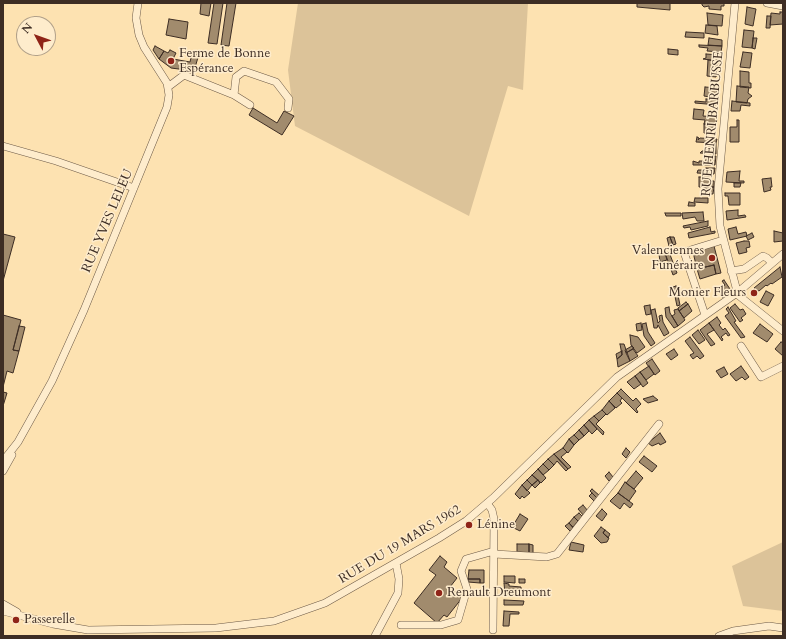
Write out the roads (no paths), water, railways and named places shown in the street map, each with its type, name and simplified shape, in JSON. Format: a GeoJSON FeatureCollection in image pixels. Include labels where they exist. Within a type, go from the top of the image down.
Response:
{"type":"FeatureCollection","features":[{"type":"Feature","properties":{"kind":"street"},"geometry":{"type":"LineString","coordinates":[[138,3],[137,23],[141,40],[168,87],[184,75],[234,95],[250,105]]}},
{"type":"Feature","properties":{"kind":"street","name":"RUE HENRI BARBUSSE"},"geometry":{"type":"LineString","coordinates":[[735,3],[718,189],[720,226],[737,292]]}},
{"type":"Feature","properties":{"kind":"street"},"geometry":{"type":"LineString","coordinates":[[767,3],[783,6]]}},
{"type":"Feature","properties":{"kind":"street"},"geometry":{"type":"LineString","coordinates":[[234,95],[236,77],[244,71],[276,82],[289,99],[288,108]]}},
{"type":"Feature","properties":{"kind":"street","name":"RUE YVES LELEU"},"geometry":{"type":"LineString","coordinates":[[3,471],[52,381],[167,107],[168,87]]}},
{"type":"Feature","properties":{"kind":"street"},"geometry":{"type":"LineString","coordinates":[[3,146],[52,159],[134,188]]}},
{"type":"Feature","properties":{"kind":"street"},"geometry":{"type":"LineString","coordinates":[[705,315],[684,252],[723,240]]}},
{"type":"Feature","properties":{"kind":"street","name":"RUE DU 19 MARS 1962"},"geometry":{"type":"LineString","coordinates":[[3,611],[61,626],[97,630],[216,628],[257,624],[283,619],[317,607],[342,595],[452,531],[487,503],[617,377],[737,292],[783,254]]}},
{"type":"Feature","properties":{"kind":"street"},"geometry":{"type":"LineString","coordinates":[[731,271],[744,269],[763,256],[772,263]]}},
{"type":"Feature","properties":{"kind":"street"},"geometry":{"type":"LineString","coordinates":[[734,281],[744,281],[755,277]]}},
{"type":"Feature","properties":{"kind":"street"},"geometry":{"type":"LineString","coordinates":[[737,292],[740,298],[783,332]]}},
{"type":"Feature","properties":{"kind":"street"},"geometry":{"type":"LineString","coordinates":[[742,346],[761,377],[783,366]]}},
{"type":"Feature","properties":{"kind":"street"},"geometry":{"type":"LineString","coordinates":[[401,625],[441,625],[458,620],[467,589],[461,571],[466,559],[494,553],[547,557],[557,554],[659,424]]}},
{"type":"Feature","properties":{"kind":"street","name":"RUE YVES LELEU"},"geometry":{"type":"LineString","coordinates":[[3,461],[18,442]]}},
{"type":"Feature","properties":{"kind":"street"},"geometry":{"type":"LineString","coordinates":[[487,503],[494,514],[493,630]]}},
{"type":"Feature","properties":{"kind":"street"},"geometry":{"type":"LineString","coordinates":[[375,636],[398,593],[399,579],[396,563]]}},
{"type":"Feature","properties":{"kind":"street","name":"RUE DU 19 MARS 1962"},"geometry":{"type":"LineString","coordinates":[[3,604],[24,616]]}},
{"type":"Feature","properties":{"kind":"street"},"geometry":{"type":"LineString","coordinates":[[718,636],[733,631],[769,626],[783,628]]}},
{"type":"Feature","properties":{"kind":"place","name":"Ferme de Bonne Espérance"},"geometry":{"type":"Point","coordinates":[171,61]}},
{"type":"Feature","properties":{"kind":"place","name":"Valenciennes Funéraire"},"geometry":{"type":"Point","coordinates":[712,258]}},
{"type":"Feature","properties":{"kind":"place","name":"Monier Fleurs"},"geometry":{"type":"Point","coordinates":[754,293]}},
{"type":"Feature","properties":{"kind":"place","name":"Lénine"},"geometry":{"type":"Point","coordinates":[469,525]}},
{"type":"Feature","properties":{"kind":"place","name":"Renault Dreumont"},"geometry":{"type":"Point","coordinates":[439,593]}},
{"type":"Feature","properties":{"kind":"place","name":"Passerelle"},"geometry":{"type":"Point","coordinates":[16,620]}}]}
